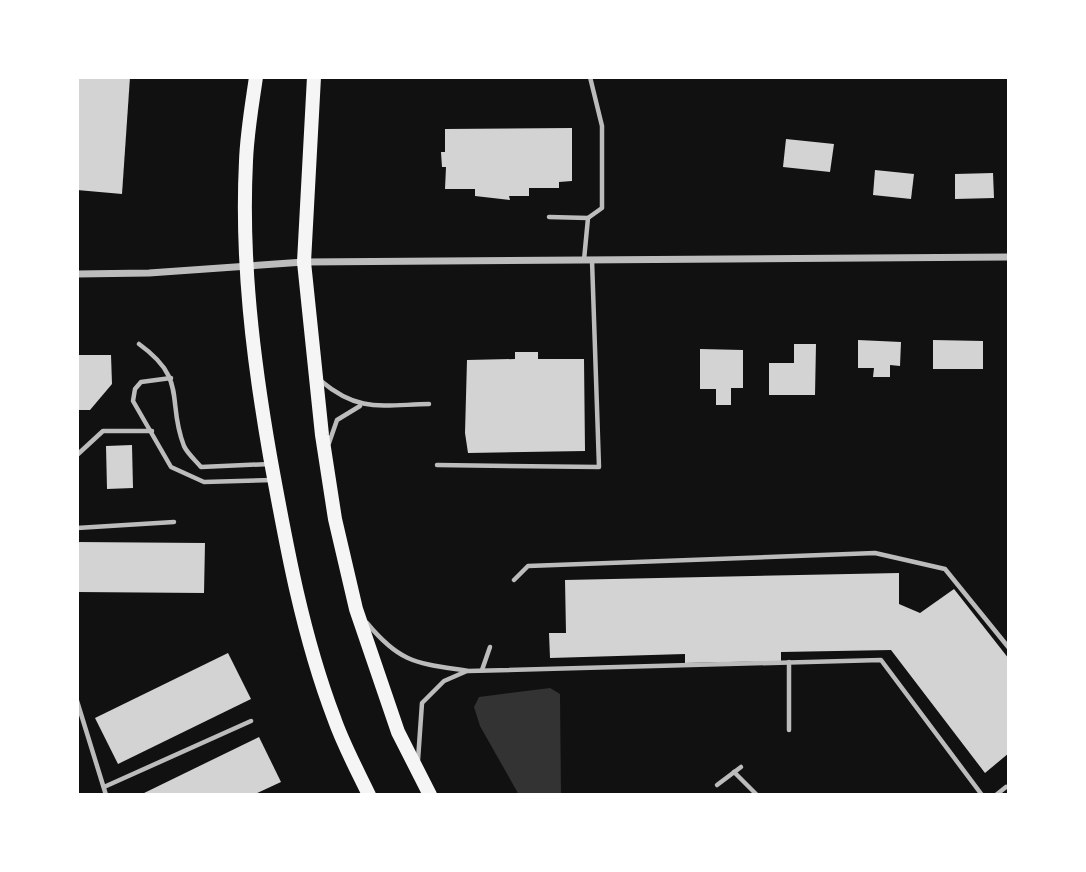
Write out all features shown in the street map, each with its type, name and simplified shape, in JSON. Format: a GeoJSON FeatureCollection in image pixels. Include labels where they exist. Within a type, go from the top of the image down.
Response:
{"type":"FeatureCollection","features":[{"type":"Feature","properties":{"kind":"highway"},"geometry":{"type":"LineString","coordinates":[[256,77],[246,161],[251,337],[288,556],[334,718],[369,795]]}},
{"type":"Feature","properties":{"kind":"highway"},"geometry":{"type":"LineString","coordinates":[[314,77],[304,262],[315,376],[335,519],[356,609],[398,732],[430,795]]}},
{"type":"Feature","properties":{"kind":"street"},"geometry":{"type":"LineString","coordinates":[[77,274],[304,262],[1009,257]]}},
{"type":"Feature","properties":{"kind":"lane"},"geometry":{"type":"LineString","coordinates":[[549,217],[588,218],[602,208],[602,126],[590,77]]}},
{"type":"Feature","properties":{"kind":"lane"},"geometry":{"type":"LineString","coordinates":[[437,465],[599,467],[588,218]]}},
{"type":"Feature","properties":{"kind":"lane"},"geometry":{"type":"LineString","coordinates":[[139,344],[153,355],[171,378],[184,446],[201,467],[272,464]]}},
{"type":"Feature","properties":{"kind":"lane"},"geometry":{"type":"LineString","coordinates":[[315,376],[339,397],[360,405],[429,404]]}},
{"type":"Feature","properties":{"kind":"lane"},"geometry":{"type":"LineString","coordinates":[[171,378],[141,382],[135,389],[133,401],[140,416],[153,431],[171,467],[204,482],[274,480]]}},
{"type":"Feature","properties":{"kind":"lane"},"geometry":{"type":"LineString","coordinates":[[325,453],[337,420],[360,405]]}},
{"type":"Feature","properties":{"kind":"lane"},"geometry":{"type":"LineString","coordinates":[[77,455],[103,431],[153,431]]}},
{"type":"Feature","properties":{"kind":"lane"},"geometry":{"type":"LineString","coordinates":[[77,528],[174,522]]}},
{"type":"Feature","properties":{"kind":"lane"},"geometry":{"type":"LineString","coordinates":[[514,580],[528,566],[875,553],[945,569],[1009,648]]}},
{"type":"Feature","properties":{"kind":"lane"},"geometry":{"type":"LineString","coordinates":[[356,609],[387,647],[412,662],[468,671],[881,660],[982,795]]}},
{"type":"Feature","properties":{"kind":"lane"},"geometry":{"type":"LineString","coordinates":[[482,670],[490,647]]}},
{"type":"Feature","properties":{"kind":"lane"},"geometry":{"type":"LineString","coordinates":[[789,662],[789,730]]}},
{"type":"Feature","properties":{"kind":"lane"},"geometry":{"type":"LineString","coordinates":[[417,770],[422,703],[444,681],[468,671]]}},
{"type":"Feature","properties":{"kind":"lane"},"geometry":{"type":"LineString","coordinates":[[77,701],[106,795]]}},
{"type":"Feature","properties":{"kind":"lane"},"geometry":{"type":"LineString","coordinates":[[104,788],[251,721]]}},
{"type":"Feature","properties":{"kind":"lane"},"geometry":{"type":"LineString","coordinates":[[717,785],[741,767]]}},
{"type":"Feature","properties":{"kind":"lane"},"geometry":{"type":"LineString","coordinates":[[734,772],[757,795]]}},
{"type":"Feature","properties":{"kind":"lane"},"geometry":{"type":"LineString","coordinates":[[996,795],[1006,787]]}},
{"type":"Feature","properties":{"kind":"shaded area"},"geometry":{"type":"Polygon","coordinates":[[[550,688],[560,694],[561,795],[519,795],[480,726],[474,707],[479,697],[550,688]]]}},
{"type":"Feature","properties":{"kind":"building"},"geometry":{"type":"Polygon","coordinates":[[[77,77],[130,77],[122,194],[77,190],[77,77]]]}},
{"type":"Feature","properties":{"kind":"building"},"geometry":{"type":"Polygon","coordinates":[[[572,128],[572,181],[559,182],[559,188],[529,188],[529,196],[509,196],[510,200],[475,196],[475,189],[445,189],[446,167],[442,167],[441,152],[445,152],[445,129],[572,128]]]}},
{"type":"Feature","properties":{"kind":"building"},"geometry":{"type":"Polygon","coordinates":[[[786,139],[834,144],[830,172],[783,167],[786,139]]]}},
{"type":"Feature","properties":{"kind":"building"},"geometry":{"type":"Polygon","coordinates":[[[875,170],[914,174],[911,199],[873,195],[875,170]]]}},
{"type":"Feature","properties":{"kind":"building"},"geometry":{"type":"Polygon","coordinates":[[[993,173],[994,198],[955,199],[955,174],[993,173]]]}},
{"type":"Feature","properties":{"kind":"building"},"geometry":{"type":"Polygon","coordinates":[[[858,340],[901,342],[900,366],[890,365],[890,377],[873,377],[874,368],[858,368],[858,340]]]}},
{"type":"Feature","properties":{"kind":"building"},"geometry":{"type":"Polygon","coordinates":[[[933,340],[983,341],[983,369],[933,369],[933,340]]]}},
{"type":"Feature","properties":{"kind":"building"},"geometry":{"type":"Polygon","coordinates":[[[794,344],[816,344],[815,395],[769,395],[769,363],[794,363],[794,344]]]}},
{"type":"Feature","properties":{"kind":"building"},"geometry":{"type":"Polygon","coordinates":[[[700,349],[743,350],[743,388],[731,388],[731,405],[716,405],[716,389],[700,389],[700,349]]]}},
{"type":"Feature","properties":{"kind":"building"},"geometry":{"type":"Polygon","coordinates":[[[515,352],[538,352],[538,359],[584,359],[585,451],[468,453],[465,433],[467,360],[515,359],[515,352]]]}},
{"type":"Feature","properties":{"kind":"building"},"geometry":{"type":"Polygon","coordinates":[[[77,355],[111,355],[112,384],[90,410],[77,410],[77,355]]]}},
{"type":"Feature","properties":{"kind":"building"},"geometry":{"type":"Polygon","coordinates":[[[132,445],[133,488],[107,489],[106,446],[132,445]]]}},
{"type":"Feature","properties":{"kind":"building"},"geometry":{"type":"Polygon","coordinates":[[[77,542],[205,543],[204,593],[77,592],[77,542]]]}},
{"type":"Feature","properties":{"kind":"building"},"geometry":{"type":"Polygon","coordinates":[[[899,573],[899,604],[920,613],[954,589],[1009,659],[1009,753],[985,773],[891,650],[781,652],[781,661],[685,663],[685,654],[550,658],[549,633],[566,633],[565,580],[899,573]]]}},
{"type":"Feature","properties":{"kind":"building"},"geometry":{"type":"Polygon","coordinates":[[[228,653],[251,699],[118,764],[95,718],[228,653]]]}},
{"type":"Feature","properties":{"kind":"building"},"geometry":{"type":"Polygon","coordinates":[[[259,737],[281,782],[253,795],[140,795],[259,737]]]}}]}
